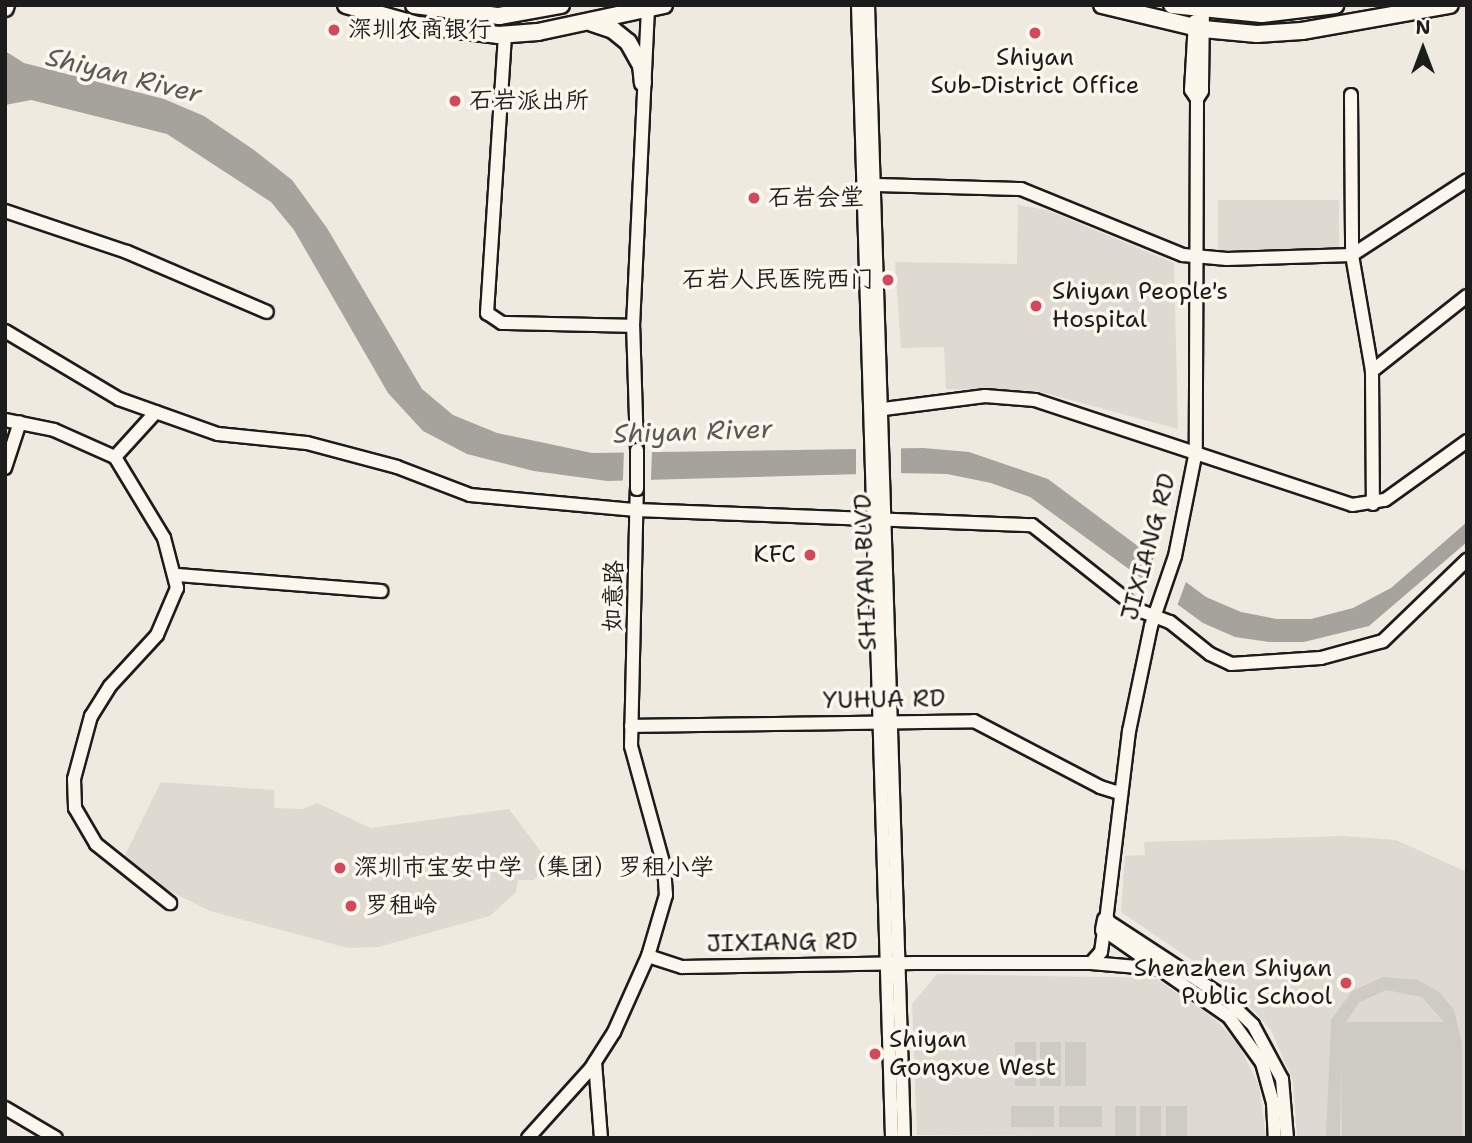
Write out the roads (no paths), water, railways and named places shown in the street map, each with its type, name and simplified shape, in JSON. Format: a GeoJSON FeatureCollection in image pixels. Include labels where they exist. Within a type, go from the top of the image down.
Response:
{"type":"FeatureCollection","features":[{"type":"Feature","properties":{"kind":"main road"},"geometry":{"type":"LineString","coordinates":[[346,5],[417,25],[505,35],[586,23],[664,5]]}},
{"type":"Feature","properties":{"kind":"main road"},"geometry":{"type":"LineString","coordinates":[[414,5],[499,16],[561,5]]}},
{"type":"Feature","properties":{"kind":"main road"},"geometry":{"type":"LineString","coordinates":[[1102,5],[1197,28],[1257,34],[1302,31],[1450,5]]}},
{"type":"Feature","properties":{"kind":"main road"},"geometry":{"type":"LineString","coordinates":[[1172,5],[1262,14],[1335,5]]}},
{"type":"Feature","properties":{"kind":"main road"},"geometry":{"type":"LineString","coordinates":[[586,23],[605,26],[628,42],[641,65],[643,83]]}},
{"type":"Feature","properties":{"kind":"street","name":"SHIYAN BLVD"},"geometry":{"type":"LineString","coordinates":[[858,5],[880,519],[891,963],[892,1138]]}},
{"type":"Feature","properties":{"kind":"street","name":"SHIYAN BLVD"},"geometry":{"type":"LineString","coordinates":[[868,5],[874,186],[876,410]]}},
{"type":"Feature","properties":{"kind":"street","name":"如意路"},"geometry":{"type":"LineString","coordinates":[[528,1138],[552,1116],[595,1062],[648,956],[663,913],[667,880],[632,757],[631,726],[637,489],[633,326],[647,7]]}},
{"type":"Feature","properties":{"kind":"street"},"geometry":{"type":"LineString","coordinates":[[1197,28],[1203,8]]}},
{"type":"Feature","properties":{"kind":"street","name":"JIXIANG RD"},"geometry":{"type":"LineString","coordinates":[[648,956],[682,967],[1091,963],[1101,952],[1120,793],[1153,617],[1172,565],[1196,451],[1197,99],[1191,90],[1197,28]]}},
{"type":"Feature","properties":{"kind":"street"},"geometry":{"type":"LineString","coordinates":[[505,35],[487,313],[502,323],[633,326]]}},
{"type":"Feature","properties":{"kind":"street"},"geometry":{"type":"LineString","coordinates":[[1351,95],[1352,255],[1372,371],[1373,504]]}},
{"type":"Feature","properties":{"kind":"street"},"geometry":{"type":"LineString","coordinates":[[874,186],[1021,188],[1198,259],[1227,259],[1352,255],[1467,180]]}},
{"type":"Feature","properties":{"kind":"street"},"geometry":{"type":"LineString","coordinates":[[5,211],[127,252],[267,312]]}},
{"type":"Feature","properties":{"kind":"street"},"geometry":{"type":"LineString","coordinates":[[1372,371],[1467,296]]}},
{"type":"Feature","properties":{"kind":"street"},"geometry":{"type":"LineString","coordinates":[[5,331],[119,399],[218,434],[307,443],[397,467],[470,495],[636,510],[1032,525],[1153,617],[1188,636],[1220,660],[1247,666],[1321,658],[1364,648],[1395,634],[1467,560]]}},
{"type":"Feature","properties":{"kind":"street"},"geometry":{"type":"LineString","coordinates":[[876,410],[985,396],[1019,397],[1196,451],[1342,503],[1373,504],[1395,494],[1467,441]]}},
{"type":"Feature","properties":{"kind":"street"},"geometry":{"type":"LineString","coordinates":[[115,457],[156,412]]}},
{"type":"Feature","properties":{"kind":"street"},"geometry":{"type":"LineString","coordinates":[[5,421],[54,430],[115,457],[148,505],[177,575],[177,588],[157,635],[110,686],[91,716],[74,779],[75,808],[96,844],[170,903]]}},
{"type":"Feature","properties":{"kind":"street"},"geometry":{"type":"LineString","coordinates":[[5,468],[20,422]]}},
{"type":"Feature","properties":{"kind":"street"},"geometry":{"type":"LineString","coordinates":[[177,575],[381,591]]}},
{"type":"Feature","properties":{"kind":"street","name":"YUHUA RD"},"geometry":{"type":"LineString","coordinates":[[631,726],[961,719],[984,724],[1100,787],[1120,793]]}},
{"type":"Feature","properties":{"kind":"street"},"geometry":{"type":"LineString","coordinates":[[1105,925],[1243,1031],[1269,1084],[1275,1138]]}},
{"type":"Feature","properties":{"kind":"street"},"geometry":{"type":"LineString","coordinates":[[1105,925],[1225,998],[1254,1026],[1282,1079],[1287,1138]]}},
{"type":"Feature","properties":{"kind":"street","name":"SHIYAN BLVD"},"geometry":{"type":"LineString","coordinates":[[891,963],[904,1138]]}},
{"type":"Feature","properties":{"kind":"street"},"geometry":{"type":"LineString","coordinates":[[1091,963],[1161,969]]}},
{"type":"Feature","properties":{"kind":"street"},"geometry":{"type":"LineString","coordinates":[[595,1062],[601,1138]]}},
{"type":"Feature","properties":{"kind":"street"},"geometry":{"type":"LineString","coordinates":[[5,1108],[56,1138]]}},
{"type":"Feature","properties":{"kind":"place","name":"深圳农商银行"},"geometry":{"type":"Point","coordinates":[334,30]}},
{"type":"Feature","properties":{"kind":"place","name":"Shiyan Sub-District Office"},"geometry":{"type":"Point","coordinates":[1035,33]}},
{"type":"Feature","properties":{"kind":"place","name":"石岩派出所"},"geometry":{"type":"Point","coordinates":[455,101]}},
{"type":"Feature","properties":{"kind":"place","name":"石岩会堂"},"geometry":{"type":"Point","coordinates":[754,198]}},
{"type":"Feature","properties":{"kind":"place","name":"石岩人民医院西门"},"geometry":{"type":"Point","coordinates":[888,280]}},
{"type":"Feature","properties":{"kind":"place","name":"Shiyan People's Hospital"},"geometry":{"type":"Point","coordinates":[1036,306]}},
{"type":"Feature","properties":{"kind":"place","name":"KFC"},"geometry":{"type":"Point","coordinates":[810,555]}},
{"type":"Feature","properties":{"kind":"place","name":"深圳市宝安中学（集团）罗租小学"},"geometry":{"type":"Point","coordinates":[340,868]}},
{"type":"Feature","properties":{"kind":"place","name":"罗租岭"},"geometry":{"type":"Point","coordinates":[351,906]}},
{"type":"Feature","properties":{"kind":"place","name":"Shenzhen Shiyan Public School"},"geometry":{"type":"Point","coordinates":[1346,983]}},
{"type":"Feature","properties":{"kind":"place","name":"Shiyan Gongxue West"},"geometry":{"type":"Point","coordinates":[875,1054]}},
{"type":"Feature","properties":{"kind":"water label","name":"Shiyan River"},"geometry":{"type":"Point","coordinates":[124,75]}},
{"type":"Feature","properties":{"kind":"water label","name":"Shiyan River"},"geometry":{"type":"Point","coordinates":[693,431]}}]}
